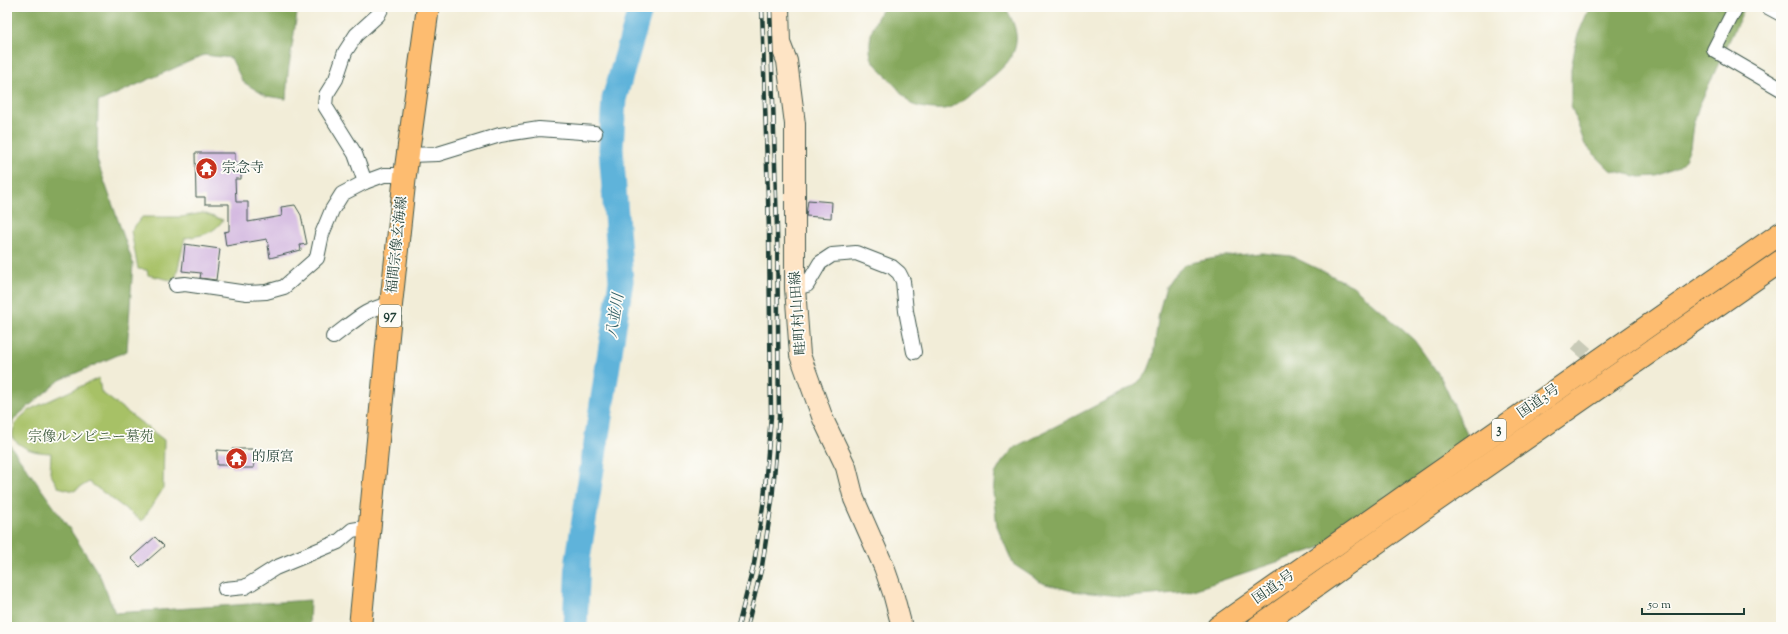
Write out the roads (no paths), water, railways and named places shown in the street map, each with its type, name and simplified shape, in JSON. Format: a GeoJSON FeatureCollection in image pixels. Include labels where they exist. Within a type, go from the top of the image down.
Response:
{"type":"FeatureCollection","features":[{"type":"Feature","properties":{"kind":"main road","name":"福間宗像玄海線"},"geometry":{"type":"LineString","coordinates":[[360,627],[391,305],[407,165],[428,7]]}},
{"type":"Feature","properties":{"kind":"main road","name":"畦町村山田線"},"geometry":{"type":"LineString","coordinates":[[779,7],[780,43],[787,61],[795,124],[795,288],[800,356],[823,418],[846,467],[854,499],[884,567],[902,627]]}},
{"type":"Feature","properties":{"kind":"main road","name":"国道3号"},"geometry":{"type":"LineString","coordinates":[[1218,627],[1781,233]]}},
{"type":"Feature","properties":{"kind":"main road","name":"国道3号"},"geometry":{"type":"LineString","coordinates":[[1258,627],[1781,261]]}},
{"type":"Feature","properties":{"kind":"street"},"geometry":{"type":"LineString","coordinates":[[365,182],[355,154],[325,106],[326,95],[336,79],[345,52],[356,35],[378,15],[382,7]]}},
{"type":"Feature","properties":{"kind":"street"},"geometry":{"type":"LineString","coordinates":[[1736,7],[1714,50],[1781,89]]}},
{"type":"Feature","properties":{"kind":"street"},"geometry":{"type":"LineString","coordinates":[[1768,7],[1781,14]]}},
{"type":"Feature","properties":{"kind":"street"},"geometry":{"type":"LineString","coordinates":[[176,284],[247,293],[266,292],[284,287],[317,258],[322,234],[332,210],[342,194],[365,182],[438,154],[500,135],[538,128],[595,133]]}},
{"type":"Feature","properties":{"kind":"street"},"geometry":{"type":"LineString","coordinates":[[795,288],[807,284],[820,263],[832,255],[856,252],[892,267],[899,273],[903,281],[906,311],[914,352]]}},
{"type":"Feature","properties":{"kind":"street"},"geometry":{"type":"LineString","coordinates":[[333,337],[367,312],[380,306],[391,305]]}},
{"type":"Feature","properties":{"kind":"street"},"geometry":{"type":"LineString","coordinates":[[225,589],[245,587],[275,568],[338,542],[352,530],[370,527]]}},
{"type":"Feature","properties":{"kind":"waterway","name":"八並川"},"geometry":{"type":"LineString","coordinates":[[575,627],[578,559],[621,281],[611,149],[614,99],[641,7]]}},
{"type":"Feature","properties":{"kind":"tunnel"},"geometry":{"type":"LineString","coordinates":[[1576,344],[1624,386]]}},
{"type":"Feature","properties":{"kind":"railway"},"geometry":{"type":"LineString","coordinates":[[738,627],[754,564],[764,500],[771,416],[769,230],[762,7]]}},
{"type":"Feature","properties":{"kind":"railway"},"geometry":{"type":"LineString","coordinates":[[747,627],[762,566],[772,501],[779,417],[777,228],[770,7]]}},
{"type":"Feature","properties":{"kind":"place","name":"宗念寺"},"geometry":{"type":"Point","coordinates":[207,169]}},
{"type":"Feature","properties":{"kind":"place","name":"的原宮"},"geometry":{"type":"Point","coordinates":[237,458]}},
{"type":"Feature","properties":{"kind":"park label","name":"宗像ルンビニー墓苑"},"geometry":{"type":"Point","coordinates":[91,438]}}]}
